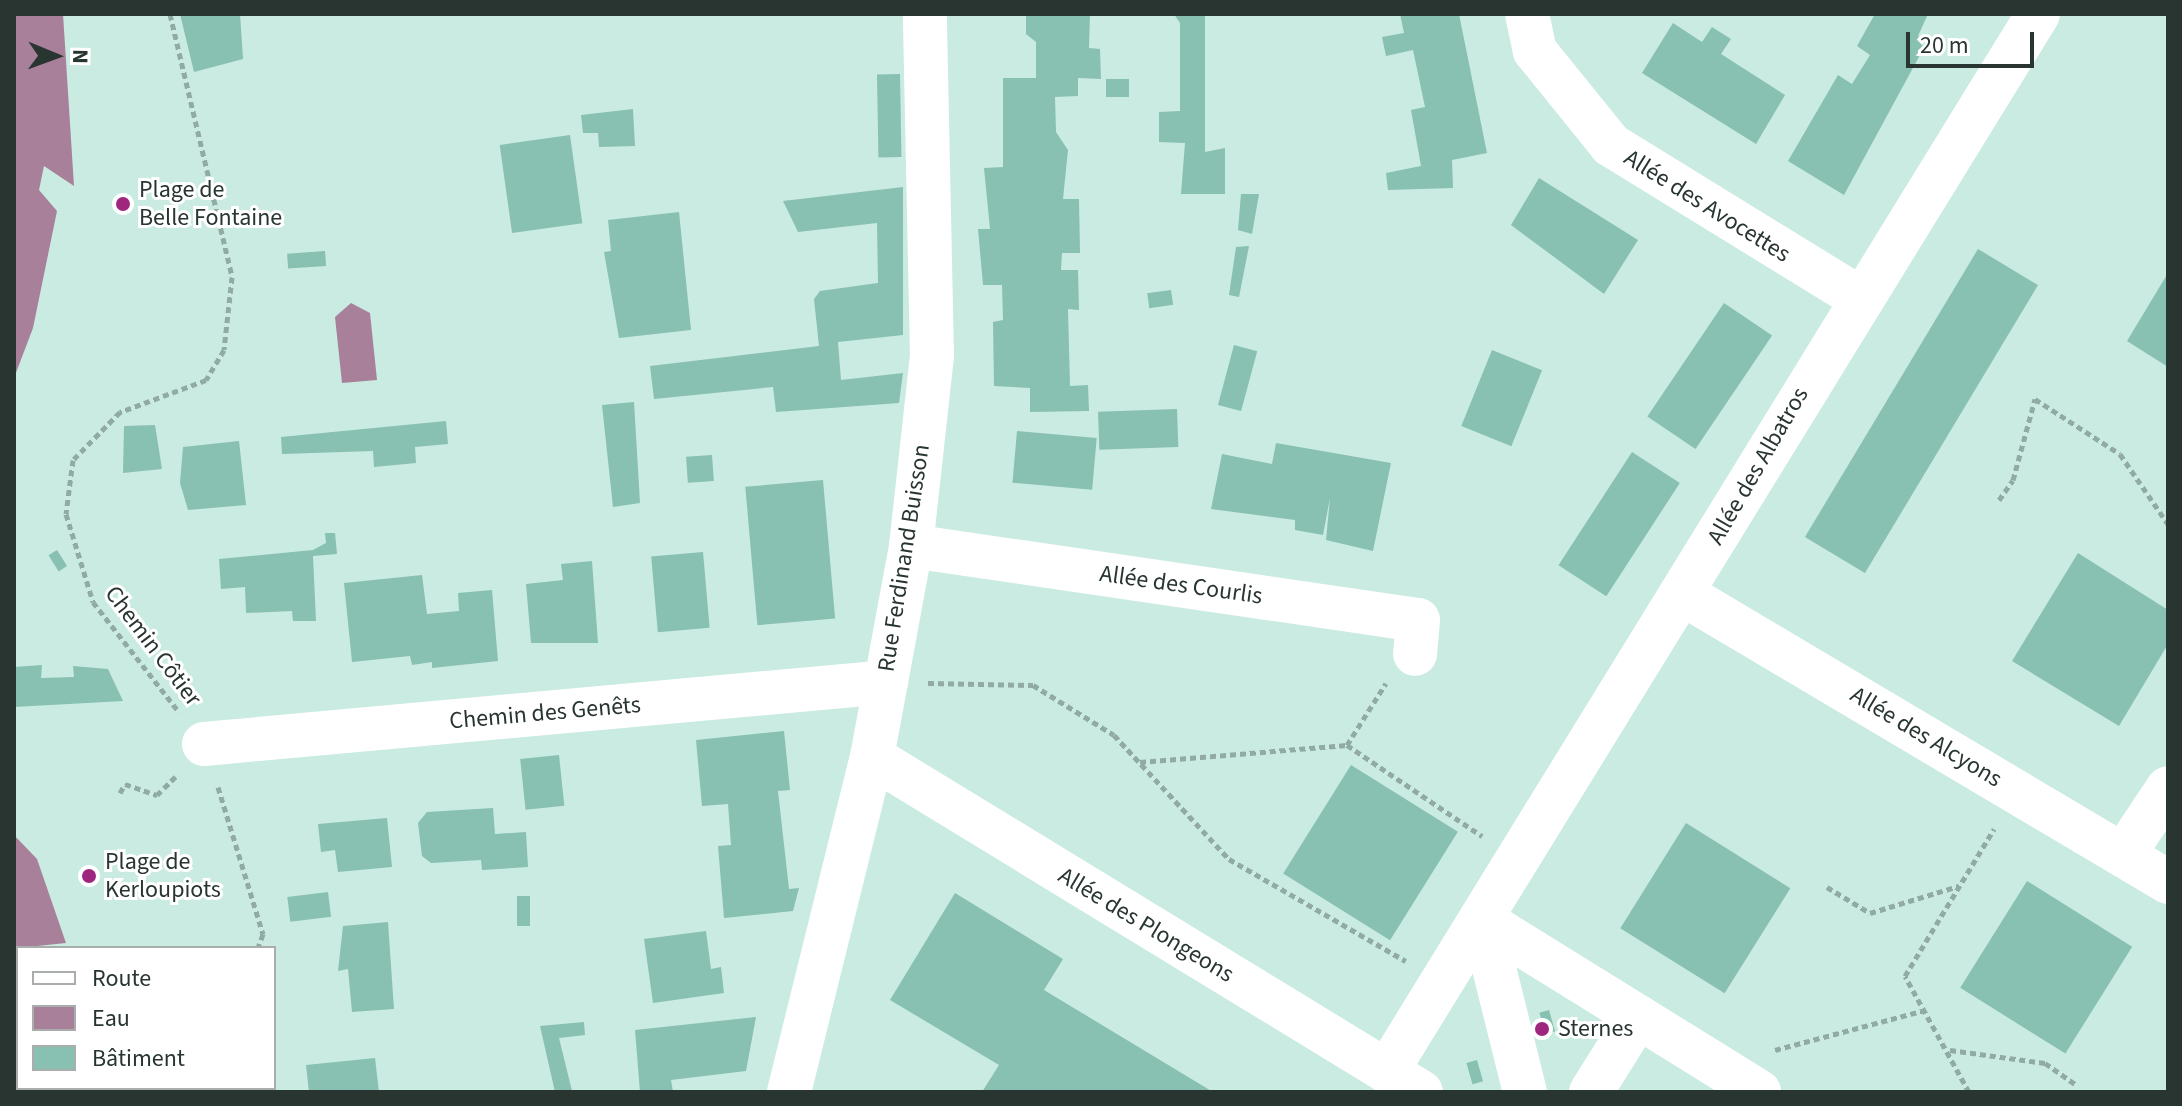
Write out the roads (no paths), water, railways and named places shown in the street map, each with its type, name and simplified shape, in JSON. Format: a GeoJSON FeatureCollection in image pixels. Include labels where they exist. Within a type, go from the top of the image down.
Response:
{"type":"FeatureCollection","features":[{"type":"Feature","properties":{"kind":"street","name":"Rue Ferdinand Buisson"},"geometry":{"type":"LineString","coordinates":[[789,1092],[872,757],[911,546],[932,357],[925,14]]}},
{"type":"Feature","properties":{"kind":"street","name":"Allée des Avocettes"},"geometry":{"type":"LineString","coordinates":[[1527,14],[1535,51],[1611,145],[1858,297]]}},
{"type":"Feature","properties":{"kind":"street","name":"Allée des Albatros"},"geometry":{"type":"LineString","coordinates":[[1404,1082],[1437,993],[1683,594],[1858,297],[2038,14]]}},
{"type":"Feature","properties":{"kind":"street","name":"Allée des Courlis"},"geometry":{"type":"LineString","coordinates":[[911,546],[1418,620],[1415,654]]}},
{"type":"Feature","properties":{"kind":"street","name":"Allée des Alcyons"},"geometry":{"type":"LineString","coordinates":[[1683,594],[2168,882]]}},
{"type":"Feature","properties":{"kind":"street","name":"Chemin des Genêts"},"geometry":{"type":"LineString","coordinates":[[208,755],[886,682]]}},
{"type":"Feature","properties":{"kind":"street","name":"Allée des Plongeons"},"geometry":{"type":"LineString","coordinates":[[872,757],[1404,1082]]}},
{"type":"Feature","properties":{"kind":"street"},"geometry":{"type":"LineString","coordinates":[[2124,854],[2168,788]]}},
{"type":"Feature","properties":{"kind":"street"},"geometry":{"type":"LineString","coordinates":[[1482,920],[1759,1092]]}},
{"type":"Feature","properties":{"kind":"street"},"geometry":{"type":"LineString","coordinates":[[1482,920],[1525,1092]]}},
{"type":"Feature","properties":{"kind":"street"},"geometry":{"type":"LineString","coordinates":[[1591,1092],[1638,1017]]}},
{"type":"Feature","properties":{"kind":"water"},"geometry":{"type":"Polygon","coordinates":[[[14,14],[63,14],[74,186],[44,166],[39,190],[57,211],[33,328],[14,378],[14,14]]]}},
{"type":"Feature","properties":{"kind":"water"},"geometry":{"type":"Polygon","coordinates":[[[351,303],[370,313],[377,380],[342,383],[335,317],[351,303]]]}},
{"type":"Feature","properties":{"kind":"water"},"geometry":{"type":"Polygon","coordinates":[[[14,835],[37,859],[66,943],[16,946],[14,979],[14,835]]]}},
{"type":"Feature","properties":{"kind":"place","name":"Plage de Belle Fontaine"},"geometry":{"type":"Point","coordinates":[123,204]}},
{"type":"Feature","properties":{"kind":"place","name":"Plage de Kerloupiots"},"geometry":{"type":"Point","coordinates":[89,876]}},
{"type":"Feature","properties":{"kind":"place","name":"Sternes"},"geometry":{"type":"Point","coordinates":[1542,1029]}}]}
